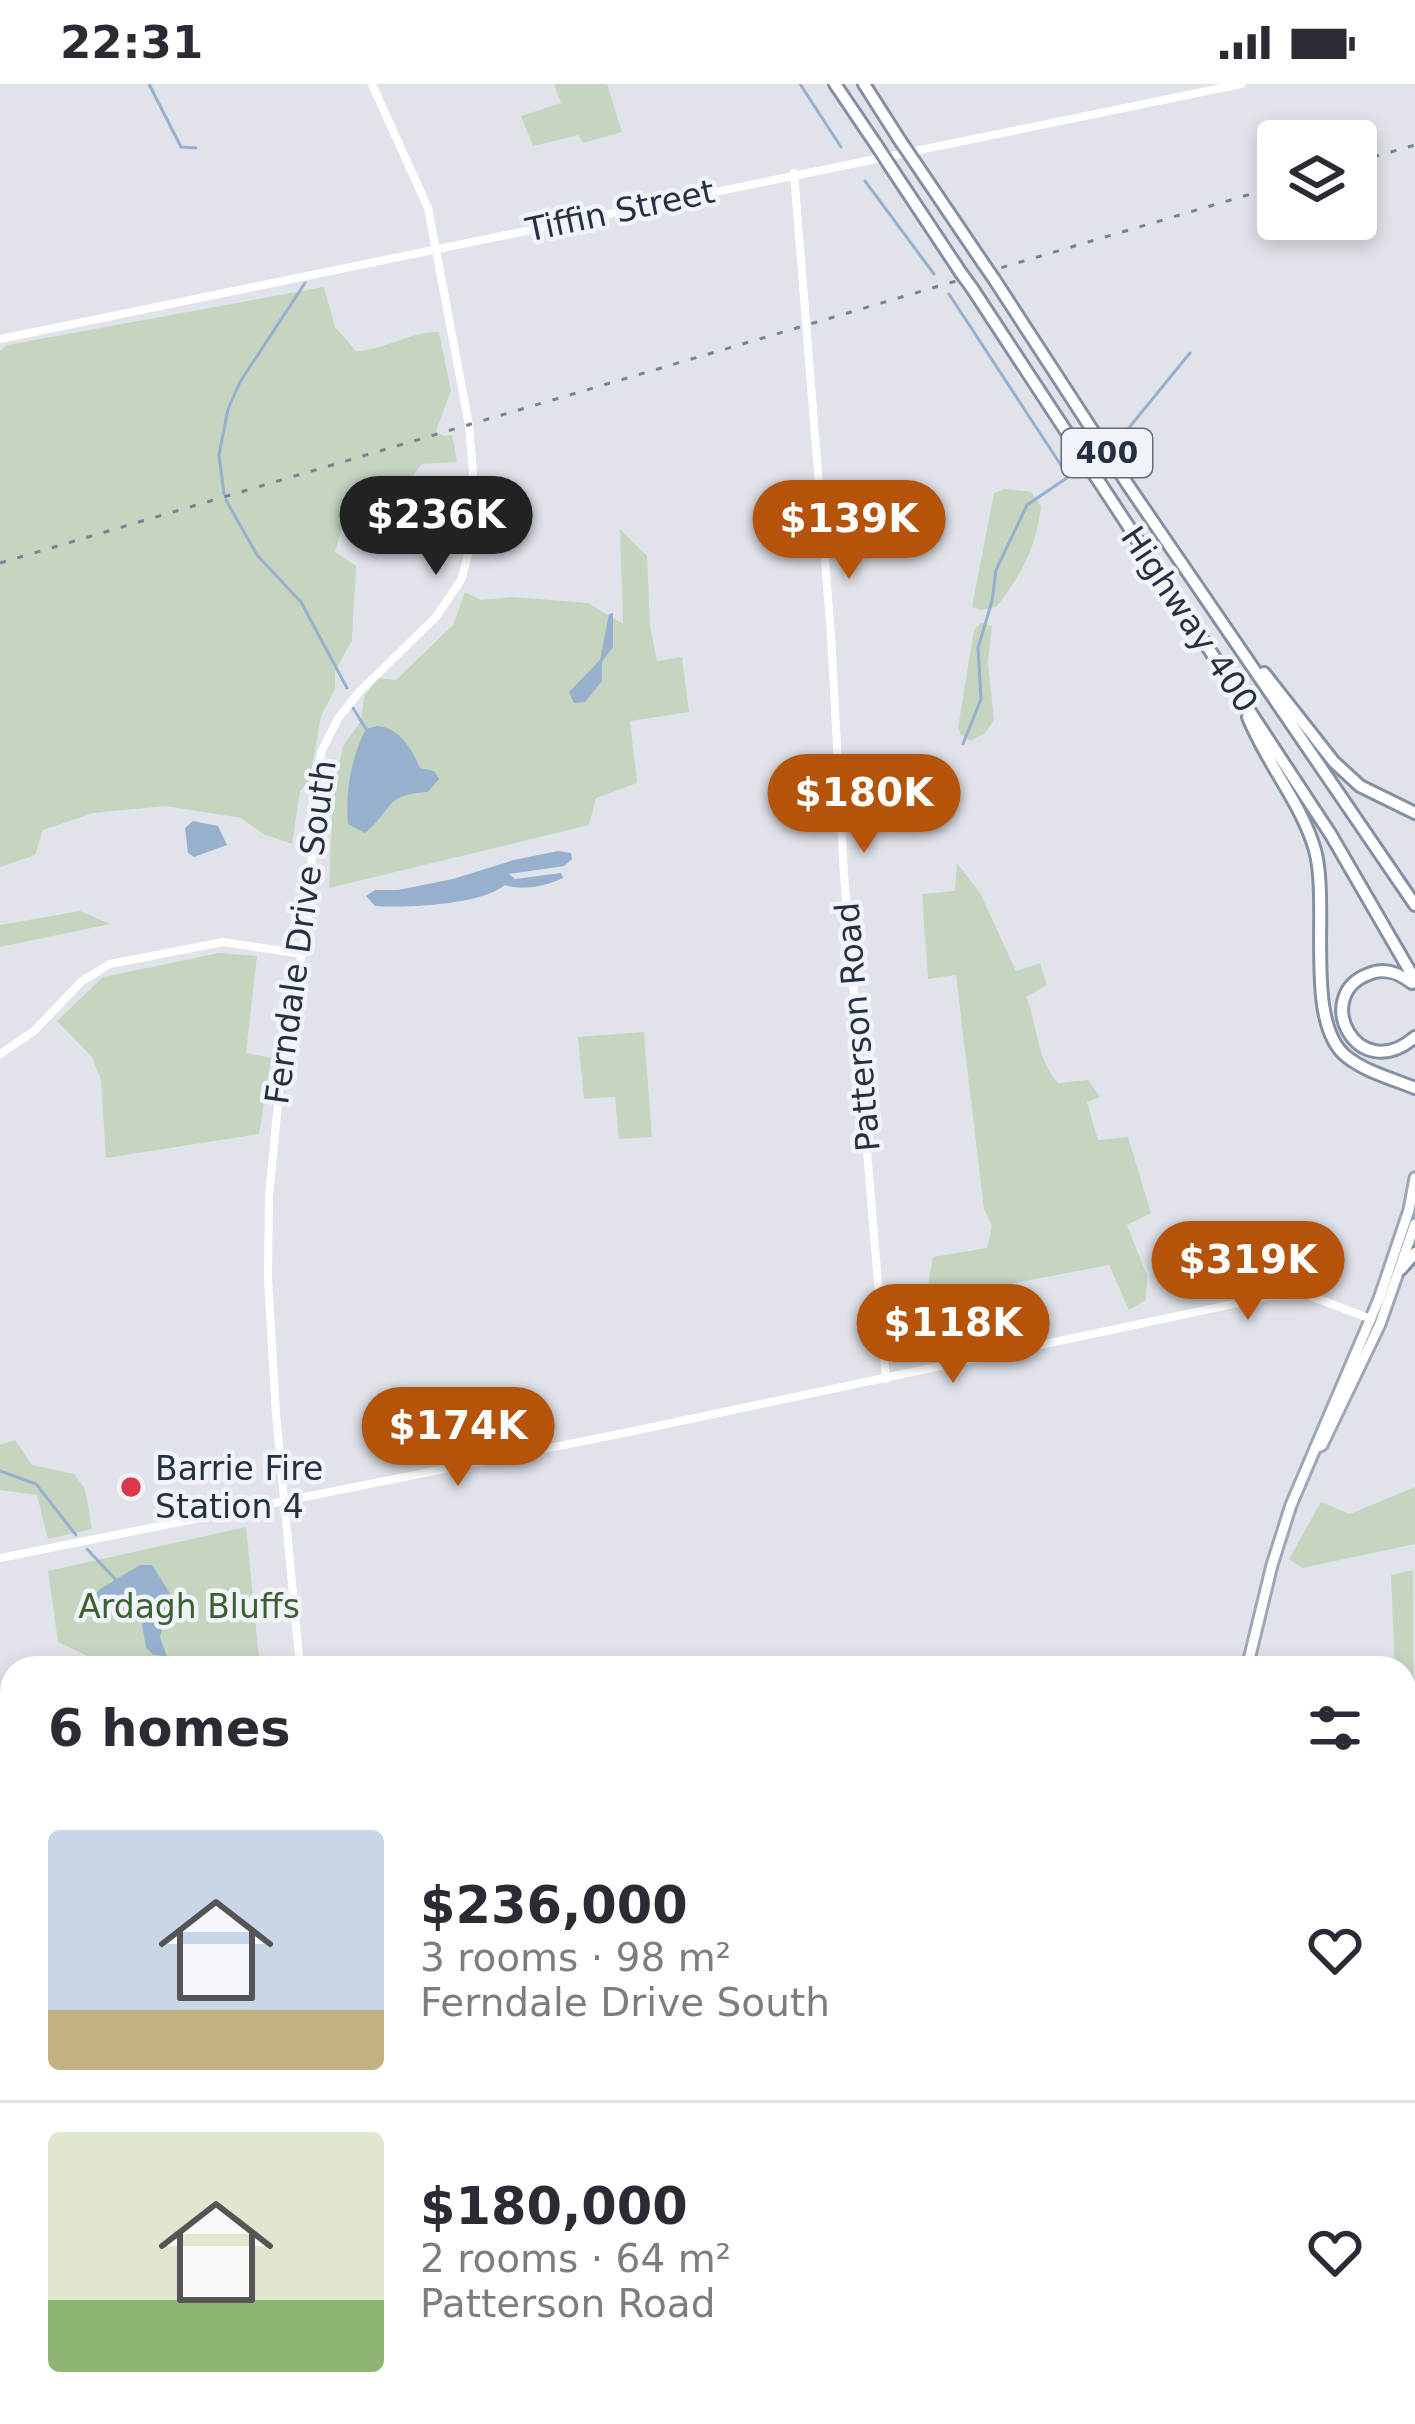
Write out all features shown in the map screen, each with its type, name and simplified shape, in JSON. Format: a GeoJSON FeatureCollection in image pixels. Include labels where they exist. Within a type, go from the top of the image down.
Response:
{"type":"FeatureCollection","features":[{"type":"Feature","properties":{"kind":"highway","name":"Highway 400"},"geometry":{"type":"LineString","coordinates":[[835,84],[1331,835],[1415,983]]}},
{"type":"Feature","properties":{"kind":"highway","name":"Highway 400"},"geometry":{"type":"LineString","coordinates":[[864,84],[1415,904]]}},
{"type":"Feature","properties":{"kind":"highway"},"geometry":{"type":"LineString","coordinates":[[1224,624],[1334,761],[1360,786],[1412,810]]}},
{"type":"Feature","properties":{"kind":"highway"},"geometry":{"type":"LineString","coordinates":[[1245,702],[1249,721],[1315,851],[1323,889],[1322,999],[1329,1034],[1357,1064],[1415,1088]]}},
{"type":"Feature","properties":{"kind":"highway"},"geometry":{"type":"LineString","coordinates":[[1415,983],[1389,971],[1367,974],[1352,985],[1342,1012],[1347,1032],[1367,1050],[1389,1052],[1415,1037]]}},
{"type":"Feature","properties":{"kind":"highway"},"geometry":{"type":"LineString","coordinates":[[1401,1269],[1415,1252]]}},
{"type":"Feature","properties":{"kind":"main road"},"geometry":{"type":"LineString","coordinates":[[1250,1656],[1291,1505],[1371,1319],[1415,1178]]}},
{"type":"Feature","properties":{"kind":"main road"},"geometry":{"type":"LineString","coordinates":[[1315,1448],[1322,1445],[1359,1368],[1415,1224]]}},
{"type":"Feature","properties":{"kind":"street","name":"Ferndale Drive South"},"geometry":{"type":"LineString","coordinates":[[299,1656],[268,1279],[268,1196],[281,1073],[312,884],[313,791],[322,750],[339,717],[436,617],[460,580],[478,523],[469,425],[428,208],[372,84]]}},
{"type":"Feature","properties":{"kind":"street","name":"Tiffin Street"},"geometry":{"type":"LineString","coordinates":[[0,339],[1241,84]]}},
{"type":"Feature","properties":{"kind":"street","name":"Patterson Road"},"geometry":{"type":"LineString","coordinates":[[794,173],[886,1379]]}},
{"type":"Feature","properties":{"kind":"street"},"geometry":{"type":"LineString","coordinates":[[0,1054],[34,1031],[82,981],[110,964],[224,942],[303,954]]}},
{"type":"Feature","properties":{"kind":"street"},"geometry":{"type":"LineString","coordinates":[[0,1558],[1272,1296],[1308,1295],[1371,1319]]}},
{"type":"Feature","properties":{"kind":"green space"},"geometry":{"type":"Polygon","coordinates":[[[554,84],[607,84],[622,132],[583,143],[579,135],[533,146],[521,116],[561,103],[554,84]]]}},
{"type":"Feature","properties":{"kind":"green space"},"geometry":{"type":"Polygon","coordinates":[[[324,287],[335,327],[356,351],[439,332],[451,391],[436,431],[452,435],[457,462],[422,464],[399,505],[343,524],[335,552],[356,566],[352,640],[335,671],[335,689],[321,716],[310,780],[300,791],[292,844],[263,834],[241,818],[166,806],[93,813],[43,830],[35,855],[0,867],[0,351],[7,345],[324,287]]]}},
{"type":"Feature","properties":{"kind":"green space"},"geometry":{"type":"Polygon","coordinates":[[[1005,489],[1031,492],[1041,506],[1039,521],[1013,584],[996,607],[981,610],[972,607],[994,493],[1005,489]]]}},
{"type":"Feature","properties":{"kind":"green space"},"geometry":{"type":"Polygon","coordinates":[[[620,529],[647,556],[650,626],[657,661],[682,657],[689,712],[630,721],[637,783],[596,798],[589,825],[329,888],[333,793],[343,746],[361,721],[364,697],[378,678],[396,680],[453,625],[465,592],[481,600],[513,597],[588,603],[623,624],[620,529]]]}},
{"type":"Feature","properties":{"kind":"green space"},"geometry":{"type":"Polygon","coordinates":[[[981,623],[992,626],[988,662],[994,720],[971,741],[958,728],[974,630],[981,623]]]}},
{"type":"Feature","properties":{"kind":"green space"},"geometry":{"type":"Polygon","coordinates":[[[957,863],[980,893],[1016,971],[1040,963],[1047,985],[1026,997],[1051,1073],[1058,1083],[1088,1080],[1100,1097],[1087,1102],[1098,1140],[1128,1137],[1151,1213],[1127,1225],[1147,1276],[1146,1300],[1129,1310],[1109,1265],[962,1293],[934,1305],[926,1296],[933,1257],[987,1248],[992,1226],[984,1209],[956,975],[928,979],[922,894],[955,891],[957,863]]]}},
{"type":"Feature","properties":{"kind":"green space"},"geometry":{"type":"Polygon","coordinates":[[[80,911],[110,924],[0,947],[0,925],[80,911]]]}},
{"type":"Feature","properties":{"kind":"green space"},"geometry":{"type":"Polygon","coordinates":[[[219,953],[257,956],[246,1053],[271,1058],[259,1134],[106,1158],[101,1080],[92,1057],[57,1021],[103,977],[219,953]]]}},
{"type":"Feature","properties":{"kind":"green space"},"geometry":{"type":"Polygon","coordinates":[[[644,1032],[652,1137],[619,1139],[615,1097],[584,1099],[578,1037],[644,1032]]]}},
{"type":"Feature","properties":{"kind":"green space"},"geometry":{"type":"Polygon","coordinates":[[[15,1440],[32,1465],[74,1474],[85,1489],[92,1529],[48,1539],[37,1495],[0,1490],[0,1445],[15,1440]]]}},
{"type":"Feature","properties":{"kind":"green space"},"geometry":{"type":"Polygon","coordinates":[[[1415,1487],[1415,1544],[1302,1568],[1289,1559],[1321,1502],[1350,1514],[1415,1487]]]}},
{"type":"Feature","properties":{"kind":"green space","name":"Ardagh Bluffs"},"geometry":{"type":"Polygon","coordinates":[[[246,1527],[259,1656],[88,1656],[58,1642],[48,1571],[246,1527]]]}},
{"type":"Feature","properties":{"kind":"green space"},"geometry":{"type":"Polygon","coordinates":[[[1413,1570],[1414,1656],[1394,1656],[1391,1575],[1413,1570]]]}},
{"type":"Feature","properties":{"kind":"water"},"geometry":{"type":"Polygon","coordinates":[[[613,613],[613,647],[602,662],[602,681],[585,702],[574,703],[569,692],[600,660],[613,613]]]}},
{"type":"Feature","properties":{"kind":"water"},"geometry":{"type":"Polygon","coordinates":[[[377,726],[398,735],[420,768],[434,771],[439,779],[428,792],[396,800],[365,833],[348,824],[348,787],[366,729],[377,726]]]}},
{"type":"Feature","properties":{"kind":"water"},"geometry":{"type":"Polygon","coordinates":[[[193,821],[218,826],[227,845],[194,857],[188,853],[185,828],[193,821]]]}},
{"type":"Feature","properties":{"kind":"water"},"geometry":{"type":"Polygon","coordinates":[[[558,851],[571,853],[572,859],[564,866],[509,874],[515,879],[561,873],[563,878],[542,885],[505,885],[479,897],[424,906],[375,906],[366,896],[375,890],[453,879],[558,851]]]}},
{"type":"Feature","properties":{"kind":"water"},"geometry":{"type":"Polygon","coordinates":[[[140,1565],[152,1565],[171,1595],[160,1637],[167,1656],[152,1654],[146,1647],[140,1613],[110,1612],[95,1596],[140,1565]]]}},
{"type":"Feature","properties":{"kind":"waterway"},"geometry":{"type":"LineString","coordinates":[[149,84],[181,147],[196,148]]}},
{"type":"Feature","properties":{"kind":"waterway"},"geometry":{"type":"LineString","coordinates":[[800,84],[841,147]]}},
{"type":"Feature","properties":{"kind":"waterway"},"geometry":{"type":"LineString","coordinates":[[865,181],[934,274]]}},
{"type":"Feature","properties":{"kind":"waterway"},"geometry":{"type":"LineString","coordinates":[[224,494],[219,455],[228,409],[240,382],[305,283]]}},
{"type":"Feature","properties":{"kind":"waterway"},"geometry":{"type":"LineString","coordinates":[[949,294],[1066,473]]}},
{"type":"Feature","properties":{"kind":"waterway"},"geometry":{"type":"LineString","coordinates":[[1123,435],[1190,353]]}},
{"type":"Feature","properties":{"kind":"waterway"},"geometry":{"type":"LineString","coordinates":[[963,744],[981,699],[978,648],[996,570],[1027,505],[1077,471]]}},
{"type":"Feature","properties":{"kind":"waterway"},"geometry":{"type":"LineString","coordinates":[[226,500],[257,555],[301,602],[347,688]]}},
{"type":"Feature","properties":{"kind":"waterway"},"geometry":{"type":"LineString","coordinates":[[353,708],[366,729]]}},
{"type":"Feature","properties":{"kind":"waterway"},"geometry":{"type":"LineString","coordinates":[[0,1471],[36,1484],[76,1535]]}},
{"type":"Feature","properties":{"kind":"waterway"},"geometry":{"type":"LineString","coordinates":[[87,1549],[116,1580]]}},
{"type":"Feature","properties":{"kind":"railway"},"geometry":{"type":"LineString","coordinates":[[1377,156],[1415,145]]}},
{"type":"Feature","properties":{"kind":"railway"},"geometry":{"type":"LineString","coordinates":[[0,563],[1257,192]]}},
{"type":"Feature","properties":{"kind":"place","name":"Barrie Fire Station 4"},"geometry":{"type":"Point","coordinates":[131,1487]}}]}
